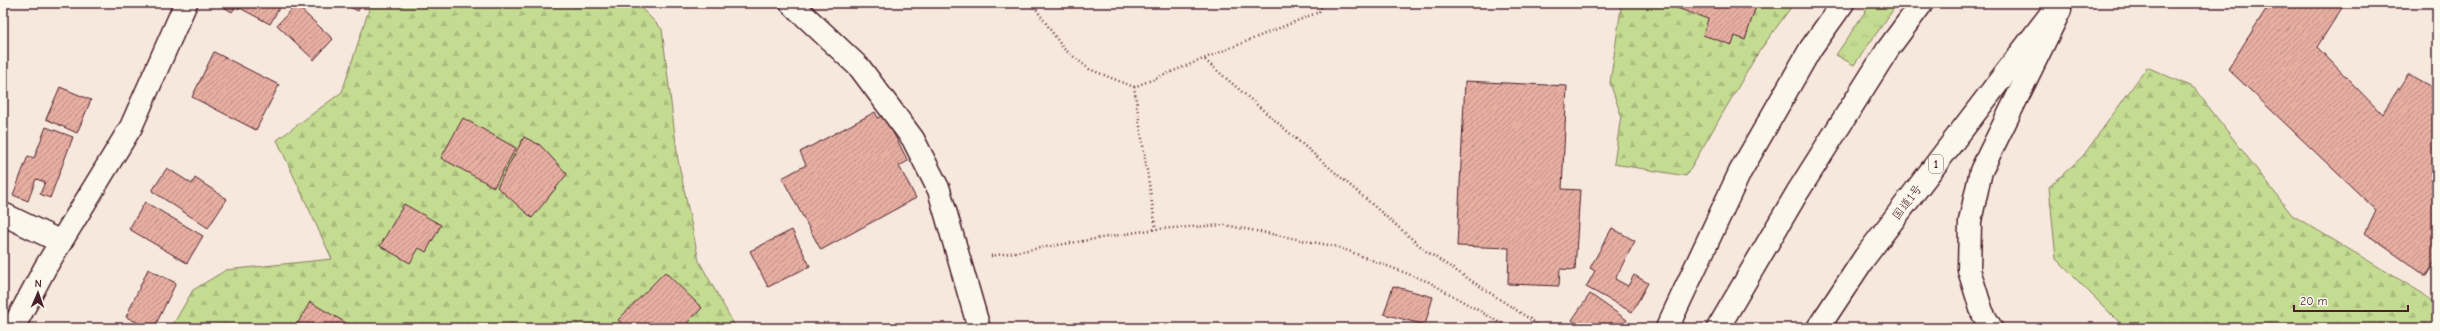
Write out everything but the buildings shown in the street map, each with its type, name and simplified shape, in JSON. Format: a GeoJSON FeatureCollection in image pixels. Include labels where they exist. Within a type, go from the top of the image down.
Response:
{"type":"FeatureCollection","features":[{"type":"Feature","properties":{"kind":"main road"},"geometry":{"type":"LineString","coordinates":[[14,328],[61,242],[131,127],[186,3]]}},
{"type":"Feature","properties":{"kind":"main road"},"geometry":{"type":"LineString","coordinates":[[791,3],[860,68],[913,139],[939,190],[979,328]]}},
{"type":"Feature","properties":{"kind":"main road"},"geometry":{"type":"LineString","coordinates":[[1666,328],[1740,172],[1811,48],[1843,3]]}},
{"type":"Feature","properties":{"kind":"main road"},"geometry":{"type":"LineString","coordinates":[[1718,328],[1797,193],[1888,49],[1922,3]]}},
{"type":"Feature","properties":{"kind":"main road","name":"国道1号"},"geometry":{"type":"LineString","coordinates":[[1818,328],[1865,257],[2059,3]]}},
{"type":"Feature","properties":{"kind":"main road"},"geometry":{"type":"LineString","coordinates":[[1991,328],[1982,312],[1969,270],[1970,221],[1973,207],[1981,172],[2063,3]]}},
{"type":"Feature","properties":{"kind":"main road"},"geometry":{"type":"LineString","coordinates":[[3,214],[61,242]]}},
{"type":"Feature","properties":{"kind":"path"},"geometry":{"type":"LineString","coordinates":[[1032,3],[1063,48],[1089,70],[1134,87],[1205,60],[1319,12],[1323,3]]}},
{"type":"Feature","properties":{"kind":"path"},"geometry":{"type":"LineString","coordinates":[[1205,60],[1426,251],[1536,323],[1537,328]]}},
{"type":"Feature","properties":{"kind":"path"},"geometry":{"type":"LineString","coordinates":[[1134,87],[1156,229]]}},
{"type":"Feature","properties":{"kind":"path"},"geometry":{"type":"LineString","coordinates":[[960,261],[1156,229],[1225,225],[1338,247],[1429,282],[1509,328]]}},
{"type":"Feature","properties":{"kind":"green space"},"geometry":{"type":"Polygon","coordinates":[[[371,3],[636,3],[662,29],[678,160],[699,261],[736,328],[171,328],[193,290],[226,270],[332,259],[277,140],[342,92],[371,3]]]}},
{"type":"Feature","properties":{"kind":"green space"},"geometry":{"type":"Polygon","coordinates":[[[1614,3],[1794,3],[1758,53],[1686,176],[1614,164],[1621,115],[1610,83],[1621,8],[1614,3]]]}},
{"type":"Feature","properties":{"kind":"green space"},"geometry":{"type":"Polygon","coordinates":[[[1871,3],[1898,3],[1854,65],[1836,55],[1871,3]]]}},
{"type":"Feature","properties":{"kind":"green space"},"geometry":{"type":"Polygon","coordinates":[[[2147,67],[2194,88],[2292,215],[2422,293],[2437,305],[2437,328],[2125,328],[2056,259],[2049,187],[2083,156],[2147,67]]]}}]}
